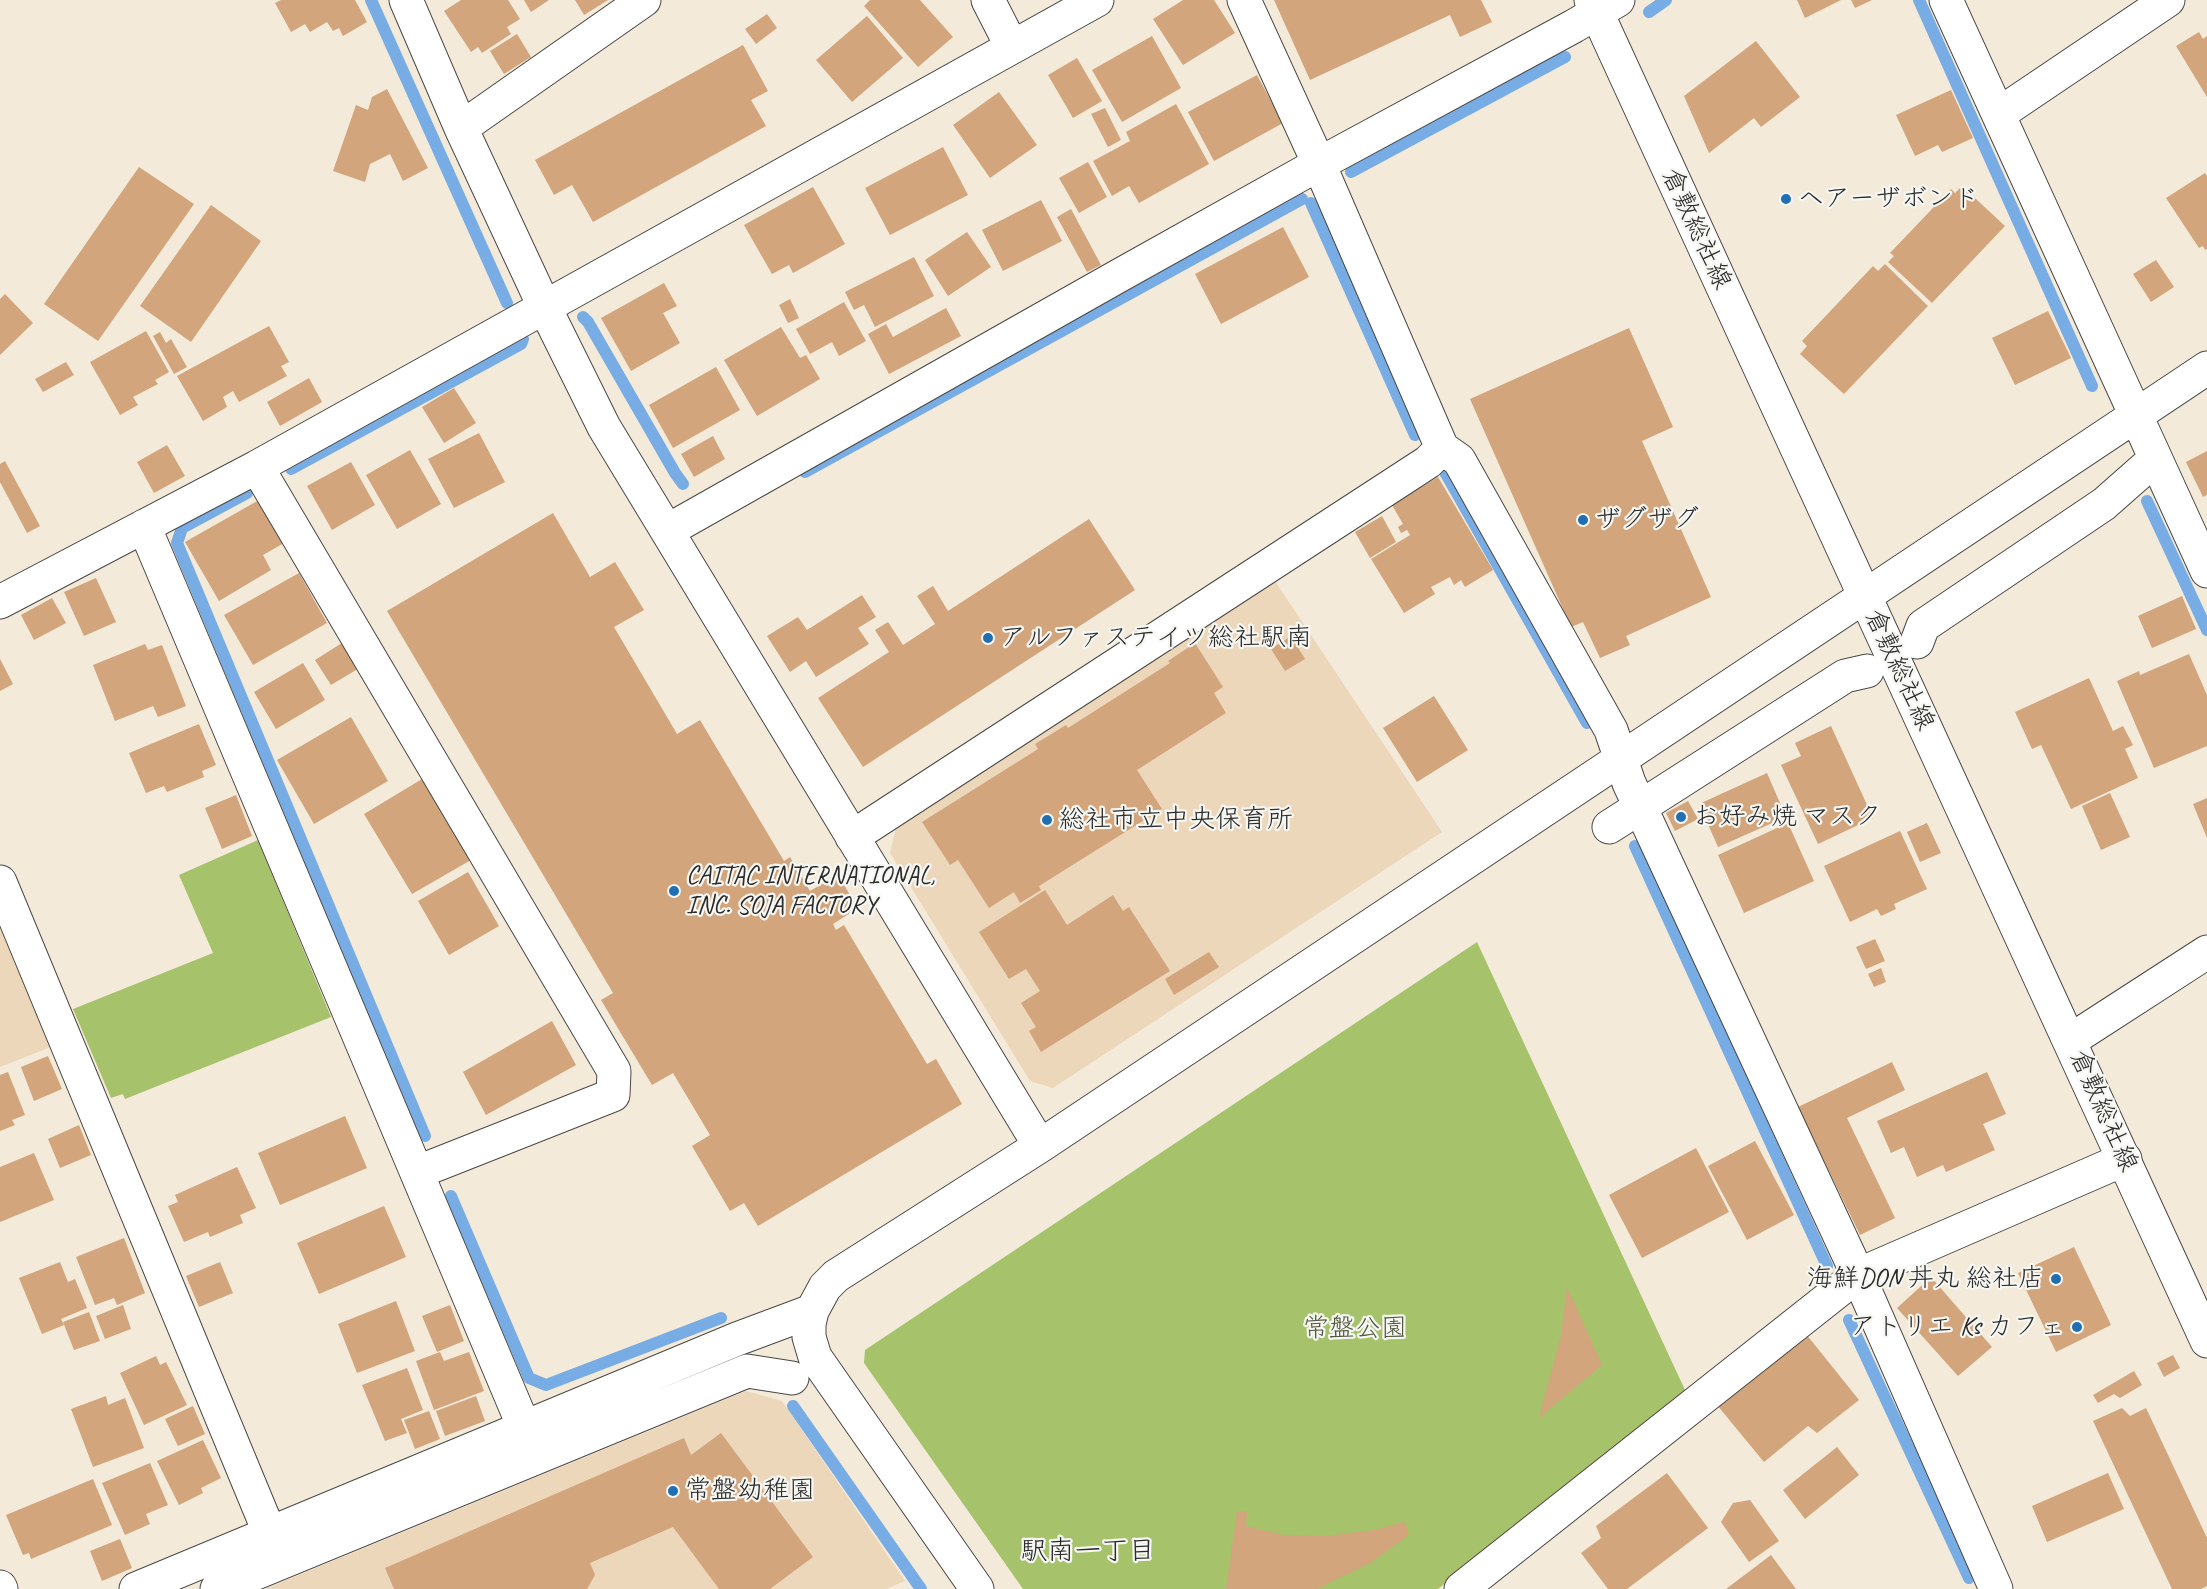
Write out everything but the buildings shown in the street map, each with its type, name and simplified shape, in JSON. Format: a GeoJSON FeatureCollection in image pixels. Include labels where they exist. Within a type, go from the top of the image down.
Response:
{"type":"FeatureCollection","features":[{"type":"Feature","properties":{"kind":"street"},"geometry":{"type":"LineString","coordinates":[[406,0],[461,128],[544,306],[604,427],[1040,1146]]}},
{"type":"Feature","properties":{"kind":"street"},"geometry":{"type":"LineString","coordinates":[[461,128],[644,0]]}},
{"type":"Feature","properties":{"kind":"street"},"geometry":{"type":"LineString","coordinates":[[988,0],[1012,47]]}},
{"type":"Feature","properties":{"kind":"street"},"geometry":{"type":"LineString","coordinates":[[0,602],[257,467],[1097,0]]}},
{"type":"Feature","properties":{"kind":"street"},"geometry":{"type":"LineString","coordinates":[[1244,0],[1319,164],[1442,448],[1460,459],[1611,730],[1620,759],[1641,807],[1858,1275],[1996,1589]]}},
{"type":"Feature","properties":{"kind":"street"},"geometry":{"type":"LineString","coordinates":[[1946,0],[2207,571]]}},
{"type":"Feature","properties":{"kind":"street"},"geometry":{"type":"LineString","coordinates":[[1999,114],[2168,0]]}},
{"type":"Feature","properties":{"kind":"street"},"geometry":{"type":"LineString","coordinates":[[667,531],[1602,4]]}},
{"type":"Feature","properties":{"kind":"street","name":"倉敷総社線"},"geometry":{"type":"LineString","coordinates":[[1602,4],[1864,595],[2071,1040],[2207,1341]]}},
{"type":"Feature","properties":{"kind":"street"},"geometry":{"type":"LineString","coordinates":[[977,1589],[815,1357],[809,1337],[812,1311],[825,1287],[836,1276],[1040,1146],[2207,368]]}},
{"type":"Feature","properties":{"kind":"street"},"geometry":{"type":"LineString","coordinates":[[852,837],[1428,462],[1442,448]]}},
{"type":"Feature","properties":{"kind":"street"},"geometry":{"type":"LineString","coordinates":[[1917,642],[1923,626],[2104,504],[2155,459]]}},
{"type":"Feature","properties":{"kind":"street"},"geometry":{"type":"LineString","coordinates":[[257,467],[614,1071],[614,1095],[418,1172]]}},
{"type":"Feature","properties":{"kind":"street"},"geometry":{"type":"LineString","coordinates":[[144,525],[524,1427]]}},
{"type":"Feature","properties":{"kind":"street"},"geometry":{"type":"LineString","coordinates":[[1609,827],[1845,675],[1867,671]]}},
{"type":"Feature","properties":{"kind":"street"},"geometry":{"type":"LineString","coordinates":[[0,882],[270,1534]]}},
{"type":"Feature","properties":{"kind":"street"},"geometry":{"type":"LineString","coordinates":[[2071,1040],[2207,952]]}},
{"type":"Feature","properties":{"kind":"street"},"geometry":{"type":"LineString","coordinates":[[1461,1589],[1858,1275],[2125,1159]]}},
{"type":"Feature","properties":{"kind":"street"},"geometry":{"type":"LineString","coordinates":[[136,1589],[736,1339],[812,1311]]}},
{"type":"Feature","properties":{"kind":"street"},"geometry":{"type":"LineString","coordinates":[[217,1589],[747,1371],[792,1378]]}},
{"type":"Feature","properties":{"kind":"shaded area"},"geometry":{"type":"Polygon","coordinates":[[[1273,578],[1442,832],[1053,1088],[1030,1081],[890,853],[896,827],[1273,578]]]}},
{"type":"Feature","properties":{"kind":"shaded area"},"geometry":{"type":"Polygon","coordinates":[[[0,923],[51,1047],[0,1067],[0,923]]]}},
{"type":"Feature","properties":{"kind":"shaded area","name":"常盤幼稚園"},"geometry":{"type":"Polygon","coordinates":[[[746,1391],[782,1401],[905,1581],[886,1589],[265,1589],[746,1391]]]}},
{"type":"Feature","properties":{"kind":"green space"},"geometry":{"type":"Polygon","coordinates":[[[258,840],[331,1017],[125,1099],[123,1094],[111,1098],[73,1009],[213,953],[179,875],[258,840]]]}},
{"type":"Feature","properties":{"kind":"green space","name":"常盤公園"},"geometry":{"type":"Polygon","coordinates":[[[1477,942],[1685,1390],[1438,1589],[1023,1589],[864,1363],[865,1350],[1477,942]]]}},
{"type":"Feature","properties":{"kind":"waterway"},"geometry":{"type":"LineString","coordinates":[[371,0],[507,303]]}},
{"type":"Feature","properties":{"kind":"waterway"},"geometry":{"type":"LineString","coordinates":[[1649,12],[1666,0]]}},
{"type":"Feature","properties":{"kind":"waterway"},"geometry":{"type":"LineString","coordinates":[[1919,0],[2092,386]]}},
{"type":"Feature","properties":{"kind":"waterway"},"geometry":{"type":"LineString","coordinates":[[1351,172],[1565,57]]}},
{"type":"Feature","properties":{"kind":"waterway"},"geometry":{"type":"LineString","coordinates":[[805,472],[1302,199]]}},
{"type":"Feature","properties":{"kind":"waterway"},"geometry":{"type":"LineString","coordinates":[[1311,203],[1415,435]]}},
{"type":"Feature","properties":{"kind":"waterway"},"geometry":{"type":"LineString","coordinates":[[583,317],[683,484]]}},
{"type":"Feature","properties":{"kind":"waterway"},"geometry":{"type":"LineString","coordinates":[[291,469],[521,344],[523,339]]}},
{"type":"Feature","properties":{"kind":"waterway"},"geometry":{"type":"LineString","coordinates":[[1445,472],[1587,723]]}},
{"type":"Feature","properties":{"kind":"waterway"},"geometry":{"type":"LineString","coordinates":[[247,493],[182,528],[177,543],[425,1136]]}},
{"type":"Feature","properties":{"kind":"waterway"},"geometry":{"type":"LineString","coordinates":[[2147,501],[2207,630]]}},
{"type":"Feature","properties":{"kind":"waterway"},"geometry":{"type":"LineString","coordinates":[[1635,846],[1827,1266]]}},
{"type":"Feature","properties":{"kind":"waterway"},"geometry":{"type":"LineString","coordinates":[[451,1196],[529,1378],[546,1385],[721,1318]]}},
{"type":"Feature","properties":{"kind":"waterway"},"geometry":{"type":"LineString","coordinates":[[1849,1320],[1969,1578]]}},
{"type":"Feature","properties":{"kind":"waterway"},"geometry":{"type":"LineString","coordinates":[[793,1406],[921,1589]]}},
{"type":"Feature","properties":{"kind":"place","name":"ヘアーザボンド"},"geometry":{"type":"Point","coordinates":[1786,199]}},
{"type":"Feature","properties":{"kind":"place","name":"ザグザグ"},"geometry":{"type":"Point","coordinates":[1583,520]}},
{"type":"Feature","properties":{"kind":"place","name":"アルファステイツ総社駅南"},"geometry":{"type":"Point","coordinates":[988,638]}},
{"type":"Feature","properties":{"kind":"place","name":"お好み焼 マスク"},"geometry":{"type":"Point","coordinates":[1681,817]}},
{"type":"Feature","properties":{"kind":"place","name":"総社市立中央保育所"},"geometry":{"type":"Point","coordinates":[1047,820]}},
{"type":"Feature","properties":{"kind":"place","name":"CAITAC INTERNATIONAL, INC. SOJA FACTORY"},"geometry":{"type":"Point","coordinates":[674,891]}},
{"type":"Feature","properties":{"kind":"place","name":"海鮮DON 丼丸 総社店"},"geometry":{"type":"Point","coordinates":[2056,1279]}},
{"type":"Feature","properties":{"kind":"place","name":"アトリエ Ks カフェ"},"geometry":{"type":"Point","coordinates":[2077,1327]}},
{"type":"Feature","properties":{"kind":"place","name":"常盤幼稚園"},"geometry":{"type":"Point","coordinates":[673,1491]}},
{"type":"Feature","properties":{"kind":"district","name":"駅南一丁目"},"geometry":{"type":"Point","coordinates":[1088,1552]}}]}
